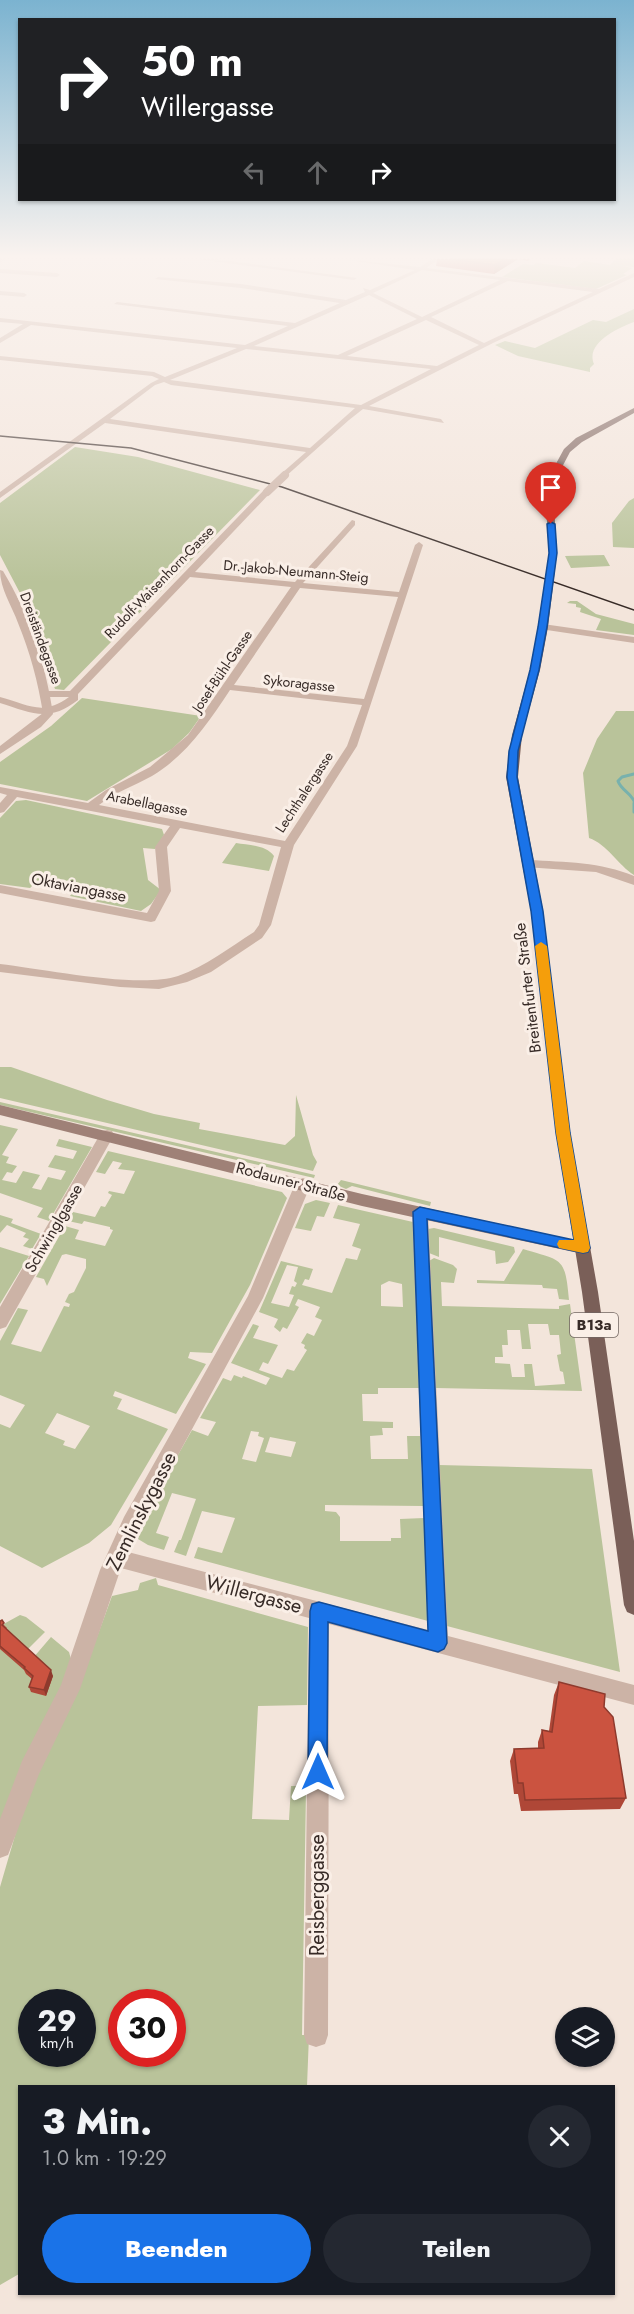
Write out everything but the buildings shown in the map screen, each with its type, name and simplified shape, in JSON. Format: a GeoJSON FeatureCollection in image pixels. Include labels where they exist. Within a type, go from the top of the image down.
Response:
{"type":"FeatureCollection","features":[{"type":"Feature","properties":{"kind":"main road","name":"Breitenfurter Straße"},"geometry":{"type":"LineString","coordinates":[[634,410],[579,440],[560,461],[550,500],[553,548],[543,627],[535,670],[517,735],[512,766],[517,812],[529,864],[563,1133],[583,1248],[634,1605]]}},
{"type":"Feature","properties":{"kind":"main road","name":"Rodauner Straße"},"geometry":{"type":"LineString","coordinates":[[0,1110],[107,1134],[420,1212],[583,1248]]}},
{"type":"Feature","properties":{"kind":"street"},"geometry":{"type":"LineString","coordinates":[[86,367],[154,374],[171,382],[362,407],[441,422]]}},
{"type":"Feature","properties":{"kind":"street"},"geometry":{"type":"LineString","coordinates":[[0,496],[153,384],[194,367]]}},
{"type":"Feature","properties":{"kind":"street"},"geometry":{"type":"LineString","coordinates":[[420,367],[436,369]]}},
{"type":"Feature","properties":{"kind":"street"},"geometry":{"type":"LineString","coordinates":[[103,420],[311,450],[346,418],[362,407],[440,367]]}},
{"type":"Feature","properties":{"kind":"street","name":"Rudolf-Waisenhorn-Gasse"},"geometry":{"type":"LineString","coordinates":[[0,751],[37,725],[48,714],[62,710],[74,698],[73,694],[187,574],[311,450]]}},
{"type":"Feature","properties":{"kind":"street","name":"Josef-Bühl-Gasse"},"geometry":{"type":"LineString","coordinates":[[91,807],[100,799],[149,773],[179,751],[197,731],[297,585],[352,523]]}},
{"type":"Feature","properties":{"kind":"street","name":"Lechthalergasse"},"geometry":{"type":"LineString","coordinates":[[0,968],[148,985],[183,979],[206,969],[254,938],[263,929],[288,845],[352,746],[368,704],[418,545]]}},
{"type":"Feature","properties":{"kind":"street","name":"Dreiständegasse"},"geometry":{"type":"LineString","coordinates":[[0,573],[13,596],[46,694],[48,714]]}},
{"type":"Feature","properties":{"kind":"street","name":"Dr.-Jakob-Neumann-Steig"},"geometry":{"type":"LineString","coordinates":[[187,574],[402,595]]}},
{"type":"Feature","properties":{"kind":"street"},"geometry":{"type":"LineString","coordinates":[[543,627],[634,640]]}},
{"type":"Feature","properties":{"kind":"street","name":"Sykoragasse"},"geometry":{"type":"LineString","coordinates":[[228,687],[368,704]]}},
{"type":"Feature","properties":{"kind":"street"},"geometry":{"type":"LineString","coordinates":[[46,694],[73,694]]}},
{"type":"Feature","properties":{"kind":"street"},"geometry":{"type":"LineString","coordinates":[[0,700],[48,714]]}},
{"type":"Feature","properties":{"kind":"street","name":"Arabellagasse"},"geometry":{"type":"LineString","coordinates":[[0,790],[288,845]]}},
{"type":"Feature","properties":{"kind":"street"},"geometry":{"type":"LineString","coordinates":[[0,810],[14,793]]}},
{"type":"Feature","properties":{"kind":"street","name":"Oktaviangasse"},"geometry":{"type":"LineString","coordinates":[[0,889],[151,918],[165,891],[161,847],[177,824]]}},
{"type":"Feature","properties":{"kind":"street"},"geometry":{"type":"LineString","coordinates":[[529,864],[594,868],[623,875],[634,881]]}},
{"type":"Feature","properties":{"kind":"street","name":"Schwinglgasse"},"geometry":{"type":"LineString","coordinates":[[0,1322],[107,1134]]}},
{"type":"Feature","properties":{"kind":"street","name":"Zemlinskygasse"},"geometry":{"type":"LineString","coordinates":[[0,1847],[30,1769],[70,1689],[107,1577],[131,1523],[255,1298],[303,1184]]}},
{"type":"Feature","properties":{"kind":"street"},"geometry":{"type":"LineString","coordinates":[[420,1212],[438,1643]]}},
{"type":"Feature","properties":{"kind":"street","name":"Willergasse"},"geometry":{"type":"LineString","coordinates":[[117,1558],[634,1695]]}},
{"type":"Feature","properties":{"kind":"street","name":"Reisberggasse"},"geometry":{"type":"LineString","coordinates":[[316,2035],[319,1611]]}},
{"type":"Feature","properties":{"kind":"green space"},"geometry":{"type":"Polygon","coordinates":[[[567,367],[591,367],[590,372],[567,367]]]}},
{"type":"Feature","properties":{"kind":"green space"},"geometry":{"type":"Polygon","coordinates":[[[75,447],[138,457],[260,490],[64,690],[55,689],[21,595],[0,555],[0,503],[75,447]]]}},
{"type":"Feature","properties":{"kind":"green space"},"geometry":{"type":"Polygon","coordinates":[[[634,498],[634,548],[613,547],[612,523],[634,498]]]}},
{"type":"Feature","properties":{"kind":"green space"},"geometry":{"type":"Polygon","coordinates":[[[604,555],[610,566],[571,568],[565,556],[604,555]]]}},
{"type":"Feature","properties":{"kind":"green space"},"geometry":{"type":"Polygon","coordinates":[[[577,601],[596,614],[634,624],[634,635],[596,630],[601,619],[580,612],[581,608],[576,607],[576,604],[567,603],[577,601]]]}},
{"type":"Feature","properties":{"kind":"green space"},"geometry":{"type":"Polygon","coordinates":[[[82,698],[201,716],[189,733],[172,749],[87,801],[0,784],[0,762],[51,726],[82,698]]]}},
{"type":"Feature","properties":{"kind":"green space"},"geometry":{"type":"Polygon","coordinates":[[[616,711],[634,711],[634,875],[601,845],[589,838],[583,773],[597,739],[616,711]]]}},
{"type":"Feature","properties":{"kind":"green space"},"geometry":{"type":"Polygon","coordinates":[[[26,800],[162,829],[164,835],[155,849],[143,848],[148,880],[161,890],[151,904],[141,911],[70,896],[75,889],[36,882],[30,888],[0,884],[0,818],[16,801],[26,800]]]}},
{"type":"Feature","properties":{"kind":"green space"},"geometry":{"type":"Polygon","coordinates":[[[236,843],[257,846],[271,852],[274,856],[269,871],[222,863],[236,843]]]}},
{"type":"Feature","properties":{"kind":"green space"},"geometry":{"type":"Polygon","coordinates":[[[0,1067],[11,1067],[154,1114],[200,1123],[199,1129],[285,1145],[295,1136],[296,1095],[317,1162],[313,1171],[0,1098],[0,1067]]]}},
{"type":"Feature","properties":{"kind":"green space"},"geometry":{"type":"Polygon","coordinates":[[[0,1102],[315,1175],[314,1178],[0,1105],[0,1102]]]}},
{"type":"Feature","properties":{"kind":"green space"},"geometry":{"type":"Polygon","coordinates":[[[0,1125],[18,1129],[2,1155],[9,1157],[6,1163],[17,1166],[12,1173],[7,1172],[2,1180],[16,1183],[23,1171],[40,1175],[32,1188],[41,1190],[48,1177],[61,1180],[66,1171],[48,1167],[55,1155],[73,1159],[77,1151],[56,1146],[59,1139],[92,1147],[49,1221],[37,1217],[43,1208],[0,1193],[0,1125]]]}},
{"type":"Feature","properties":{"kind":"green space"},"geometry":{"type":"Polygon","coordinates":[[[108,1151],[282,1192],[287,1198],[250,1285],[212,1353],[190,1352],[188,1358],[206,1364],[176,1414],[115,1391],[113,1396],[122,1399],[117,1409],[168,1429],[111,1525],[89,1543],[42,1568],[0,1546],[0,1424],[10,1428],[25,1405],[0,1395],[0,1341],[18,1308],[28,1310],[11,1344],[41,1352],[64,1306],[69,1307],[70,1304],[65,1302],[69,1294],[74,1292],[86,1268],[86,1259],[62,1255],[47,1286],[44,1279],[36,1277],[65,1226],[79,1230],[75,1239],[105,1246],[113,1230],[110,1227],[84,1221],[82,1224],[68,1221],[73,1212],[95,1217],[101,1206],[105,1207],[112,1195],[108,1193],[109,1191],[124,1194],[135,1171],[118,1169],[122,1163],[113,1161],[105,1174],[96,1172],[108,1151]],[[57,1413],[45,1433],[65,1441],[63,1445],[75,1449],[90,1426],[57,1413]]]}},
{"type":"Feature","properties":{"kind":"green space"},"geometry":{"type":"Polygon","coordinates":[[[341,1180],[431,1202],[430,1206],[352,1186],[346,1189],[337,1185],[341,1180]]]}},
{"type":"Feature","properties":{"kind":"green space"},"geometry":{"type":"Polygon","coordinates":[[[316,1200],[330,1203],[324,1217],[317,1216],[311,1231],[295,1228],[305,1204],[316,1200]]]}},
{"type":"Feature","properties":{"kind":"green space"},"geometry":{"type":"Polygon","coordinates":[[[338,1205],[413,1222],[419,1388],[378,1388],[378,1394],[362,1394],[363,1421],[393,1422],[393,1428],[382,1428],[383,1435],[370,1436],[371,1459],[408,1459],[407,1436],[420,1436],[423,1506],[325,1505],[325,1511],[336,1512],[340,1517],[340,1541],[391,1541],[391,1538],[401,1538],[400,1519],[424,1518],[428,1621],[194,1558],[198,1547],[222,1553],[235,1518],[202,1511],[186,1556],[174,1552],[181,1540],[196,1499],[172,1493],[156,1533],[169,1537],[164,1550],[138,1539],[137,1532],[140,1522],[192,1430],[208,1436],[216,1422],[200,1418],[223,1378],[231,1381],[234,1375],[242,1378],[243,1376],[266,1385],[270,1378],[231,1363],[253,1324],[259,1326],[253,1338],[278,1345],[268,1364],[263,1362],[259,1370],[282,1378],[287,1369],[294,1371],[307,1350],[301,1343],[307,1333],[314,1336],[322,1320],[315,1317],[320,1307],[298,1299],[295,1305],[299,1307],[287,1329],[283,1327],[280,1332],[274,1327],[278,1319],[259,1312],[281,1261],[313,1269],[309,1280],[305,1279],[302,1285],[332,1293],[346,1258],[357,1260],[361,1249],[352,1246],[360,1224],[333,1218],[338,1205]],[[287,1265],[271,1303],[289,1307],[294,1295],[289,1294],[292,1286],[295,1287],[297,1283],[294,1281],[298,1267],[287,1265]],[[389,1281],[381,1285],[381,1306],[403,1307],[402,1284],[389,1281]],[[251,1431],[242,1459],[256,1462],[264,1438],[258,1436],[259,1432],[251,1431]],[[270,1437],[265,1452],[291,1457],[296,1442],[270,1437]]]}},
{"type":"Feature","properties":{"kind":"green space"},"geometry":{"type":"Polygon","coordinates":[[[0,1215],[13,1219],[11,1223],[41,1234],[32,1249],[23,1246],[29,1239],[23,1237],[26,1233],[7,1225],[0,1233],[0,1215]]]}},
{"type":"Feature","properties":{"kind":"green space"},"geometry":{"type":"Polygon","coordinates":[[[434,1228],[514,1247],[515,1252],[508,1262],[496,1264],[495,1251],[439,1237],[439,1257],[429,1253],[428,1229],[434,1228]]]}},
{"type":"Feature","properties":{"kind":"green space"},"geometry":{"type":"Polygon","coordinates":[[[0,1247],[29,1256],[0,1304],[0,1247]]]}},
{"type":"Feature","properties":{"kind":"green space"},"geometry":{"type":"Polygon","coordinates":[[[523,1249],[560,1263],[566,1276],[569,1300],[559,1299],[557,1289],[543,1288],[542,1285],[477,1283],[477,1280],[504,1281],[523,1249]]]}},
{"type":"Feature","properties":{"kind":"green space"},"geometry":{"type":"Polygon","coordinates":[[[434,1258],[453,1265],[457,1269],[454,1283],[441,1282],[442,1306],[559,1309],[559,1306],[570,1304],[582,1391],[436,1388],[429,1261],[434,1258]],[[528,1324],[531,1349],[522,1349],[520,1330],[507,1330],[508,1345],[502,1345],[503,1357],[495,1357],[495,1363],[510,1364],[512,1377],[525,1377],[524,1364],[532,1364],[535,1386],[565,1384],[557,1355],[561,1354],[559,1335],[550,1335],[548,1324],[528,1324]]]}},
{"type":"Feature","properties":{"kind":"green space"},"geometry":{"type":"Polygon","coordinates":[[[439,1465],[592,1469],[620,1672],[447,1626],[439,1465]]]}},
{"type":"Feature","properties":{"kind":"green space"},"geometry":{"type":"Polygon","coordinates":[[[156,1578],[158,1585],[308,1627],[307,1705],[258,1706],[252,1819],[289,1820],[291,1786],[301,1786],[306,1790],[302,2035],[309,2035],[307,2085],[18,2085],[18,2275],[0,2285],[0,1887],[21,1815],[61,1719],[78,1689],[112,1596],[138,1590],[140,1583],[156,1578]]]}},
{"type":"Feature","properties":{"kind":"green space"},"geometry":{"type":"Polygon","coordinates":[[[20,1615],[45,1632],[26,1651],[33,1658],[51,1637],[69,1652],[72,1663],[0,1824],[0,1626],[20,1615]]]}},
{"type":"Feature","properties":{"kind":"waterway"},"geometry":{"type":"LineString","coordinates":[[634,774],[622,777],[618,781],[634,801]]}},
{"type":"Feature","properties":{"kind":"waterway"},"geometry":{"type":"LineString","coordinates":[[634,803],[634,812]]}},
{"type":"Feature","properties":{"kind":"tram line"},"geometry":{"type":"LineString","coordinates":[[0,436],[131,448],[282,487],[634,610]]}},
{"type":"Feature","properties":{"kind":"slow traffic"},"geometry":{"type":"LineString","coordinates":[[541,946],[563,1133],[583,1248],[564,1244]]}},
{"type":"Feature","properties":{"kind":"route"},"geometry":{"type":"LineString","coordinates":[[318,1772],[319,1611],[438,1643],[420,1212],[583,1248],[563,1133],[537,911],[512,777],[513,751],[535,670],[543,627],[553,553],[551,524]]}}]}
